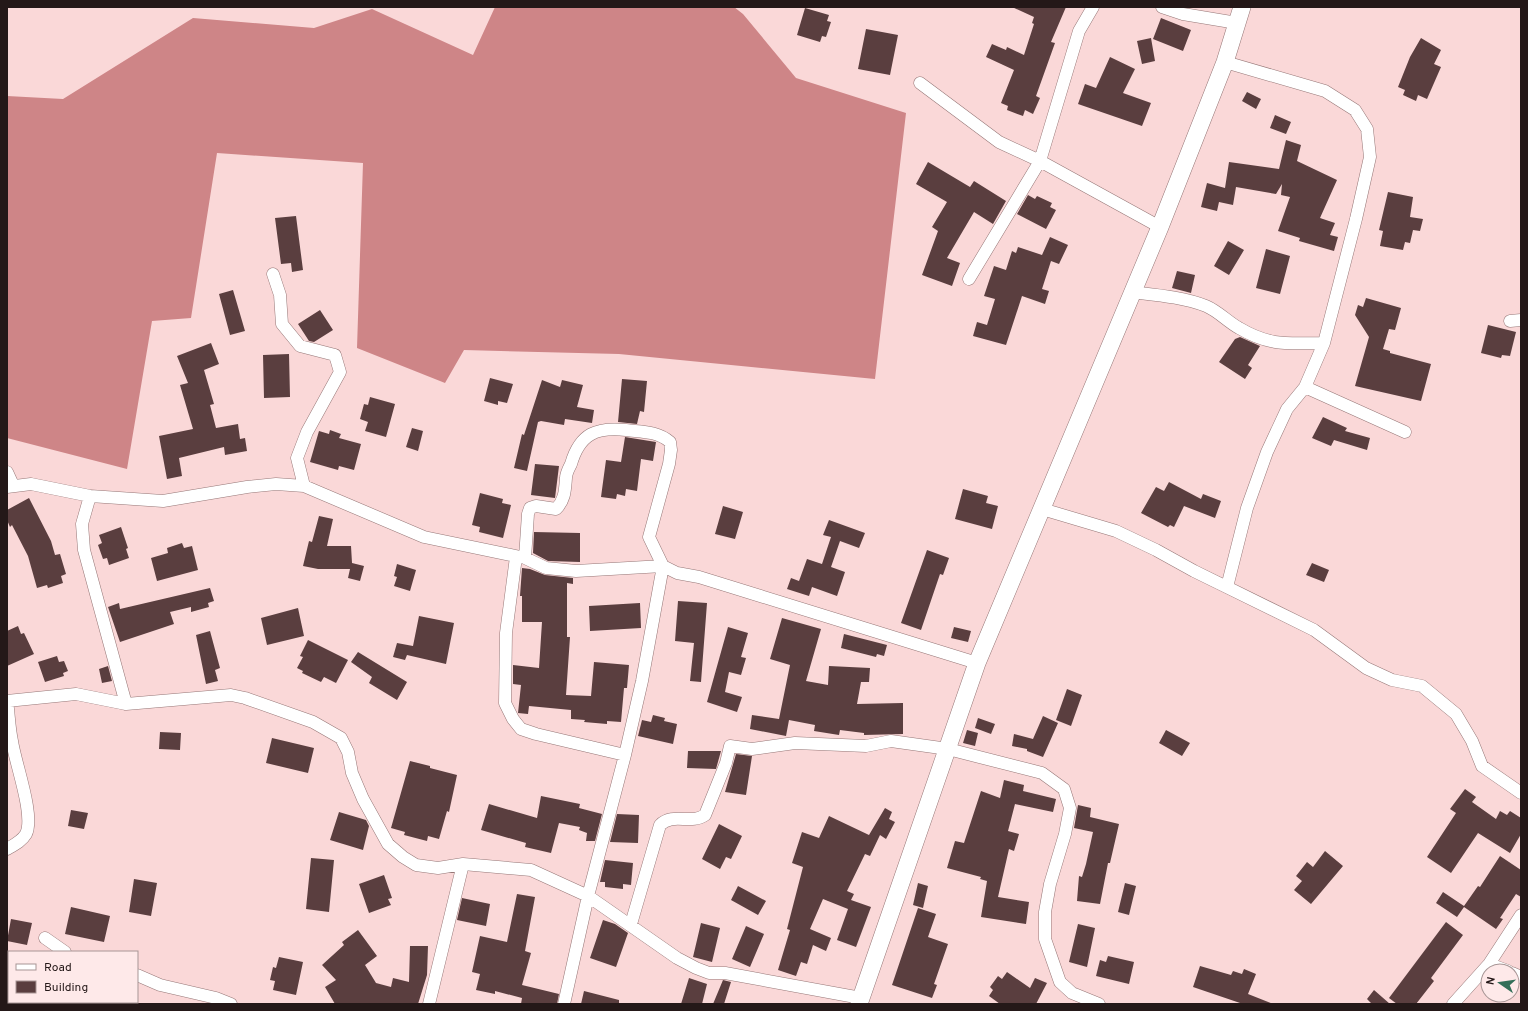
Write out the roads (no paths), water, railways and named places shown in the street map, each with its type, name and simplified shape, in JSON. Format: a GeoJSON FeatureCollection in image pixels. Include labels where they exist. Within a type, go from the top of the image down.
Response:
{"type":"FeatureCollection","features":[{"type":"Feature","properties":{"kind":"street"},"geometry":{"type":"LineString","coordinates":[[969,279],[1040,161],[1079,31],[1093,7]]}},
{"type":"Feature","properties":{"kind":"street"},"geometry":{"type":"LineString","coordinates":[[7,849],[19,842],[26,834],[29,821],[27,806],[11,740],[7,701],[76,694],[126,704],[231,695],[245,698],[313,722],[341,738],[348,752],[352,773],[363,799],[388,844],[402,857],[416,865],[438,868],[463,864],[531,870],[588,896],[631,924],[677,958],[696,968],[709,973],[725,973],[860,1001],[977,663],[1131,292],[1160,227],[1225,62],[1239,15],[1183,14],[1162,7]]}},
{"type":"Feature","properties":{"kind":"street"},"geometry":{"type":"LineString","coordinates":[[1225,62],[1325,91],[1355,110],[1367,129],[1370,157],[1356,219],[1324,343],[1305,387],[1287,409],[1267,452],[1247,508],[1228,587]]}},
{"type":"Feature","properties":{"kind":"street"},"geometry":{"type":"LineString","coordinates":[[920,83],[999,142],[1040,161],[1160,227]]}},
{"type":"Feature","properties":{"kind":"street"},"geometry":{"type":"LineString","coordinates":[[273,274],[280,295],[282,324],[300,346],[335,355],[340,372],[307,432],[297,458],[304,486]]}},
{"type":"Feature","properties":{"kind":"street"},"geometry":{"type":"LineString","coordinates":[[1131,292],[1207,306],[1238,328],[1261,340],[1272,343],[1324,343]]}},
{"type":"Feature","properties":{"kind":"street"},"geometry":{"type":"LineString","coordinates":[[1305,387],[1405,432]]}},
{"type":"Feature","properties":{"kind":"street"},"geometry":{"type":"LineString","coordinates":[[564,1004],[588,896],[625,755],[642,681],[663,566],[649,537],[669,464],[671,450],[670,442],[663,436],[656,433],[609,428],[595,431],[586,436],[573,456],[566,476],[566,493],[560,504],[556,508],[536,506],[530,508],[506,633],[505,703],[513,719],[521,729],[536,734],[625,755]]}},
{"type":"Feature","properties":{"kind":"street"},"geometry":{"type":"LineString","coordinates":[[7,472],[10,486],[31,484],[90,496],[163,501],[248,486],[276,484],[304,486],[424,537],[520,558],[546,568],[576,571],[663,566],[677,573],[699,577],[977,663]]}},
{"type":"Feature","properties":{"kind":"street"},"geometry":{"type":"LineString","coordinates":[[90,496],[82,524],[84,550],[126,704]]}},
{"type":"Feature","properties":{"kind":"street"},"geometry":{"type":"LineString","coordinates":[[1042,509],[1116,532],[1314,630],[1366,668],[1392,680],[1422,686],[1456,714],[1472,741],[1482,766],[1521,793]]}},
{"type":"Feature","properties":{"kind":"street"},"geometry":{"type":"LineString","coordinates":[[631,924],[660,825],[669,819],[694,820],[705,815],[726,763],[730,746],[752,749],[795,743],[866,746],[891,741],[948,749],[1042,773],[1064,788],[1070,808],[1065,834],[1050,884],[1045,912],[1045,939],[1060,982],[1072,992],[1099,1004]]}},
{"type":"Feature","properties":{"kind":"street"},"geometry":{"type":"LineString","coordinates":[[429,1004],[463,864]]}},
{"type":"Feature","properties":{"kind":"street"},"geometry":{"type":"LineString","coordinates":[[1490,963],[1521,915]]}},
{"type":"Feature","properties":{"kind":"street"},"geometry":{"type":"LineString","coordinates":[[45,938],[64,951]]}},
{"type":"Feature","properties":{"kind":"street"},"geometry":{"type":"LineString","coordinates":[[1453,1004],[1480,974]]}},
{"type":"Feature","properties":{"kind":"street"},"geometry":{"type":"LineString","coordinates":[[138,975],[160,985],[216,998],[231,1004]]}}]}
